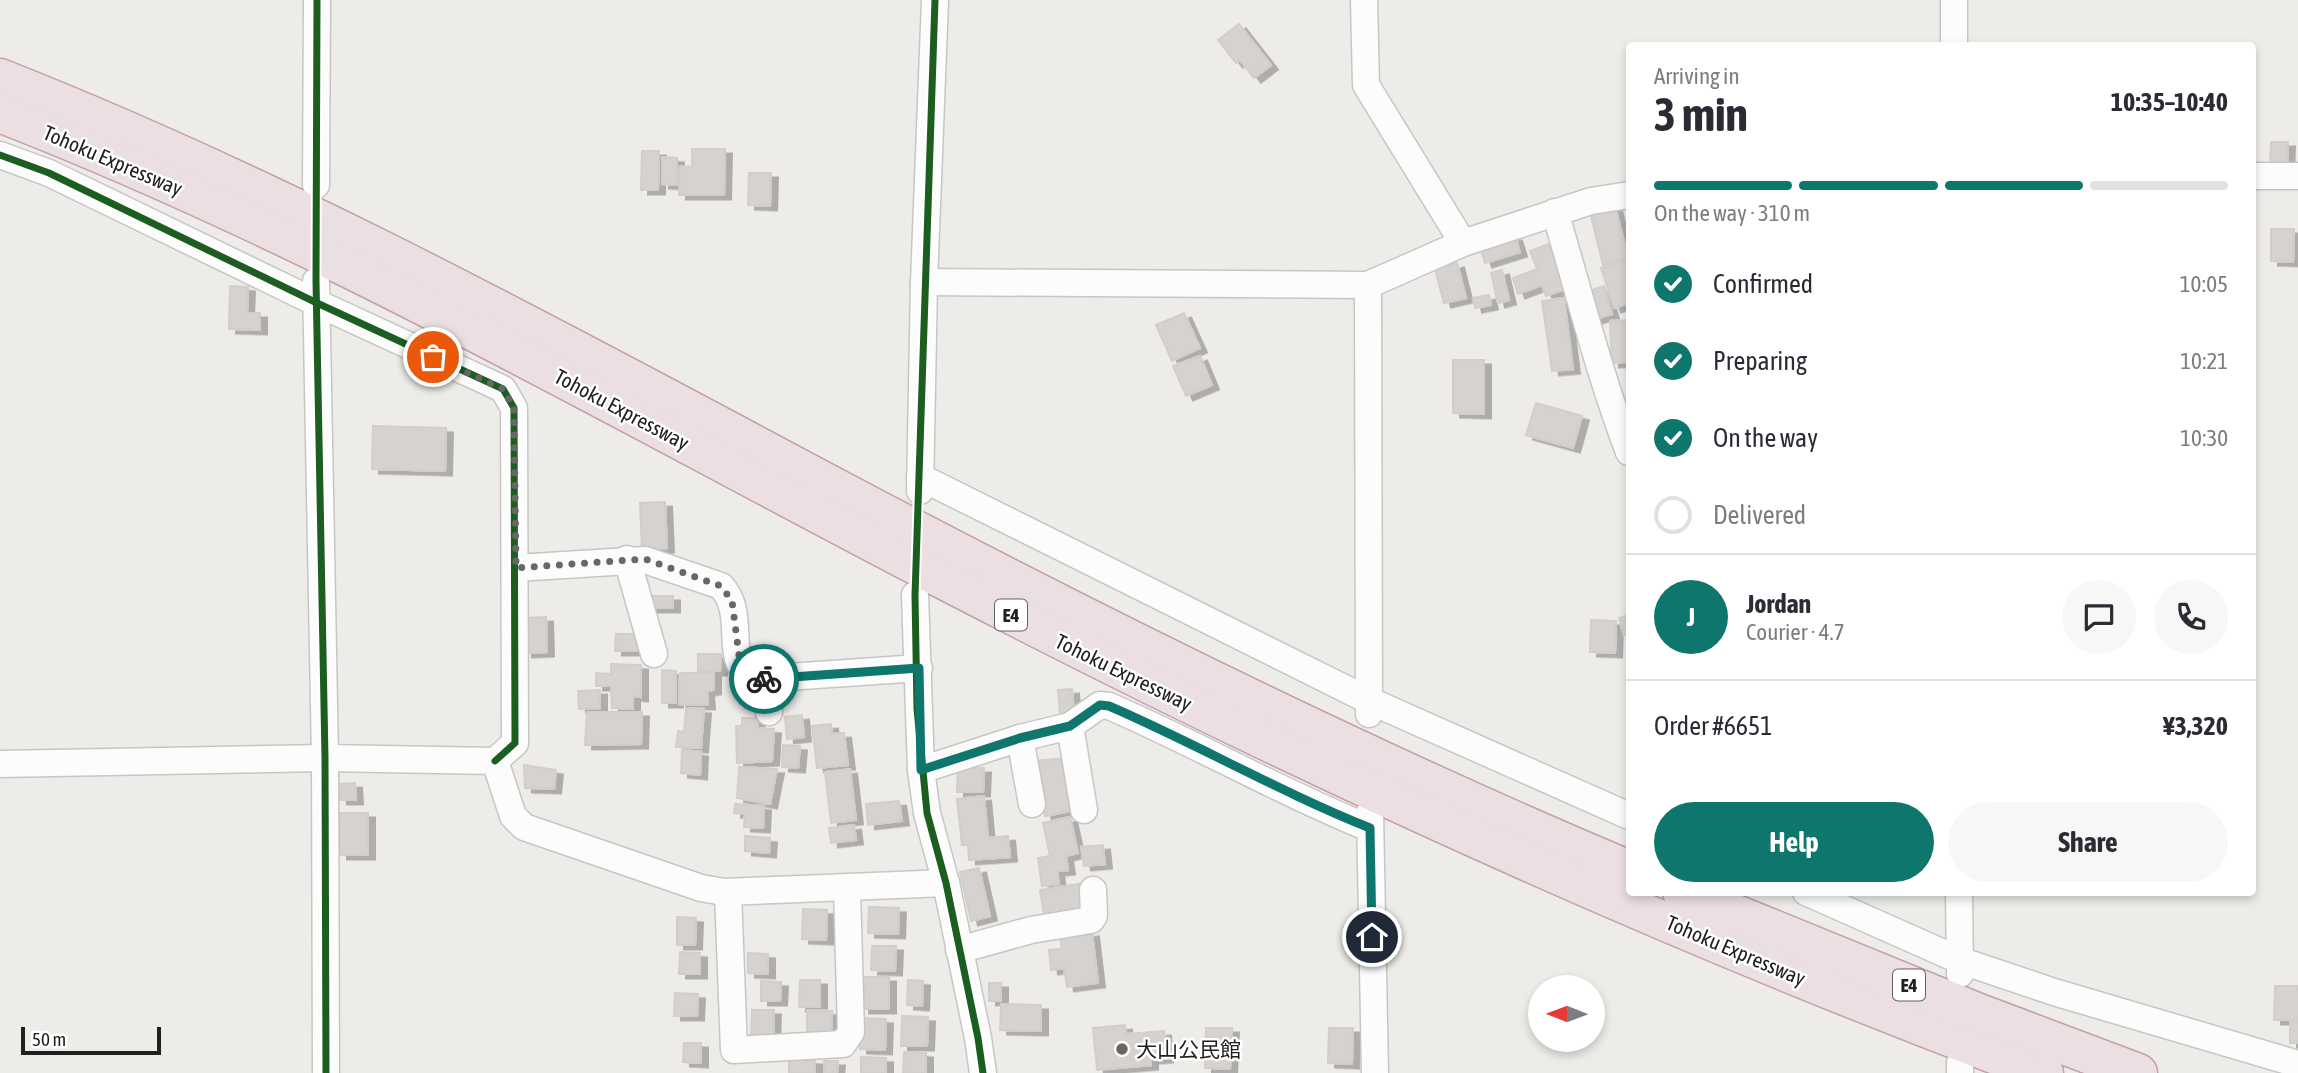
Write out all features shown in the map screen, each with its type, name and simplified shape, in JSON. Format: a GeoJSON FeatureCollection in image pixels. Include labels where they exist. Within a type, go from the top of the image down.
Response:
{"type":"FeatureCollection","features":[{"type":"Feature","properties":{"kind":"highway","name":"Tohoku Expressway"},"geometry":{"type":"LineString","coordinates":[[0,78],[89,113],[280,198],[416,264],[954,550],[1165,657],[1521,825],[1626,869]]}},
{"type":"Feature","properties":{"kind":"highway","name":"Tohoku Expressway"},"geometry":{"type":"LineString","coordinates":[[0,113],[236,212],[552,371],[1115,668],[1396,803],[1784,971],[2043,1073]]}},
{"type":"Feature","properties":{"kind":"highway","name":"Tohoku Expressway"},"geometry":{"type":"LineString","coordinates":[[1692,896],[1967,1008],[2138,1073]]}},
{"type":"Feature","properties":{"kind":"street"},"geometry":{"type":"LineString","coordinates":[[316,184],[317,0]]}},
{"type":"Feature","properties":{"kind":"street"},"geometry":{"type":"LineString","coordinates":[[935,0],[924,282],[920,484],[1369,709],[1626,815]]}},
{"type":"Feature","properties":{"kind":"street"},"geometry":{"type":"LineString","coordinates":[[1364,0],[1366,85],[1463,243]]}},
{"type":"Feature","properties":{"kind":"street"},"geometry":{"type":"LineString","coordinates":[[1954,0],[1954,42]]}},
{"type":"Feature","properties":{"kind":"street"},"geometry":{"type":"LineString","coordinates":[[0,155],[49,173],[317,292],[503,389],[514,408],[516,568],[515,743],[495,761],[324,758],[0,764]]}},
{"type":"Feature","properties":{"kind":"street"},"geometry":{"type":"LineString","coordinates":[[2256,176],[2298,176]]}},
{"type":"Feature","properties":{"kind":"street"},"geometry":{"type":"LineString","coordinates":[[924,282],[1368,285],[1463,243],[1591,201],[1626,195]]}},
{"type":"Feature","properties":{"kind":"street"},"geometry":{"type":"LineString","coordinates":[[1555,212],[1597,350],[1605,389],[1626,444]]}},
{"type":"Feature","properties":{"kind":"street"},"geometry":{"type":"LineString","coordinates":[[1368,285],[1369,709]]}},
{"type":"Feature","properties":{"kind":"street"},"geometry":{"type":"LineString","coordinates":[[317,292],[326,1073]]}},
{"type":"Feature","properties":{"kind":"street"},"geometry":{"type":"LineString","coordinates":[[627,559],[654,654]]}},
{"type":"Feature","properties":{"kind":"street"},"geometry":{"type":"LineString","coordinates":[[516,568],[645,559],[721,586],[732,601],[741,671],[747,676],[766,679],[919,668]]}},
{"type":"Feature","properties":{"kind":"street"},"geometry":{"type":"LineString","coordinates":[[915,595],[921,770],[927,813],[946,884],[978,1038],[982,1073]]}},
{"type":"Feature","properties":{"kind":"street"},"geometry":{"type":"LineString","coordinates":[[766,679],[769,712]]}},
{"type":"Feature","properties":{"kind":"street"},"geometry":{"type":"LineString","coordinates":[[921,770],[1020,738],[1070,726],[1100,705],[1109,706],[1161,728],[1301,801],[1370,818],[1375,1073]]}},
{"type":"Feature","properties":{"kind":"street"},"geometry":{"type":"LineString","coordinates":[[1070,726],[1084,810]]}},
{"type":"Feature","properties":{"kind":"street"},"geometry":{"type":"LineString","coordinates":[[1020,738],[1032,804]]}},
{"type":"Feature","properties":{"kind":"street"},"geometry":{"type":"LineString","coordinates":[[495,761],[513,816],[524,827],[692,885],[728,892],[946,884]]}},
{"type":"Feature","properties":{"kind":"street"},"geometry":{"type":"LineString","coordinates":[[728,892],[734,1050],[843,1044],[851,1032],[847,888]]}},
{"type":"Feature","properties":{"kind":"street"},"geometry":{"type":"LineString","coordinates":[[959,950],[1031,930],[1091,920],[1094,916],[1093,890]]}},
{"type":"Feature","properties":{"kind":"street"},"geometry":{"type":"LineString","coordinates":[[1814,896],[1959,968],[2054,992],[2298,1064]]}},
{"type":"Feature","properties":{"kind":"street"},"geometry":{"type":"LineString","coordinates":[[1959,896],[1959,968]]}},
{"type":"Feature","properties":{"kind":"building"},"geometry":{"type":"Polygon","coordinates":[[[1239,24],[1271,65],[1254,78],[1240,60],[1236,63],[1218,40],[1239,24]]]}},
{"type":"Feature","properties":{"kind":"building"},"geometry":{"type":"Polygon","coordinates":[[[2271,142],[2288,142],[2287,170],[2270,169],[2271,142]]]}},
{"type":"Feature","properties":{"kind":"building"},"geometry":{"type":"Polygon","coordinates":[[[692,149],[725,149],[724,195],[679,195],[680,166],[692,167],[692,149]]]}},
{"type":"Feature","properties":{"kind":"building"},"geometry":{"type":"Polygon","coordinates":[[[642,151],[659,151],[658,190],[641,190],[642,151]]]}},
{"type":"Feature","properties":{"kind":"building"},"geometry":{"type":"Polygon","coordinates":[[[662,157],[677,158],[677,185],[662,184],[662,157]]]}},
{"type":"Feature","properties":{"kind":"building"},"geometry":{"type":"Polygon","coordinates":[[[749,173],[771,173],[770,206],[748,205],[749,173]]]}},
{"type":"Feature","properties":{"kind":"building"},"geometry":{"type":"Polygon","coordinates":[[[1615,206],[1626,259],[1603,265],[1590,212],[1615,206]]]}},
{"type":"Feature","properties":{"kind":"building"},"geometry":{"type":"Polygon","coordinates":[[[2271,229],[2294,229],[2293,262],[2271,261],[2271,229]]]}},
{"type":"Feature","properties":{"kind":"building"},"geometry":{"type":"Polygon","coordinates":[[[1515,236],[1520,252],[1485,263],[1480,247],[1515,236]]]}},
{"type":"Feature","properties":{"kind":"building"},"geometry":{"type":"Polygon","coordinates":[[[1557,241],[1574,286],[1546,296],[1542,285],[1518,294],[1513,278],[1537,269],[1530,251],[1557,241]]]}},
{"type":"Feature","properties":{"kind":"building"},"geometry":{"type":"Polygon","coordinates":[[[1626,260],[1626,304],[1614,308],[1601,268],[1626,260]]]}},
{"type":"Feature","properties":{"kind":"building"},"geometry":{"type":"Polygon","coordinates":[[[1457,263],[1466,298],[1444,303],[1435,269],[1457,263]]]}},
{"type":"Feature","properties":{"kind":"building"},"geometry":{"type":"Polygon","coordinates":[[[1502,270],[1509,300],[1498,303],[1491,273],[1502,270]]]}},
{"type":"Feature","properties":{"kind":"building"},"geometry":{"type":"Polygon","coordinates":[[[230,286],[248,287],[247,313],[260,313],[260,330],[229,329],[230,286]]]}},
{"type":"Feature","properties":{"kind":"building"},"geometry":{"type":"Polygon","coordinates":[[[1604,286],[1612,314],[1595,319],[1587,292],[1604,286]]]}},
{"type":"Feature","properties":{"kind":"building"},"geometry":{"type":"Polygon","coordinates":[[[1489,295],[1491,305],[1475,308],[1473,298],[1489,295]]]}},
{"type":"Feature","properties":{"kind":"building"},"geometry":{"type":"Polygon","coordinates":[[[1564,298],[1573,369],[1552,371],[1542,301],[1564,298]]]}},
{"type":"Feature","properties":{"kind":"building"},"geometry":{"type":"Polygon","coordinates":[[[1184,313],[1200,348],[1172,361],[1156,325],[1184,313]]]}},
{"type":"Feature","properties":{"kind":"building"},"geometry":{"type":"Polygon","coordinates":[[[1626,320],[1626,362],[1612,363],[1610,321],[1626,320]]]}},
{"type":"Feature","properties":{"kind":"building"},"geometry":{"type":"Polygon","coordinates":[[[1200,356],[1212,385],[1186,396],[1173,366],[1200,356]]]}},
{"type":"Feature","properties":{"kind":"building"},"geometry":{"type":"Polygon","coordinates":[[[1453,360],[1484,360],[1484,414],[1453,413],[1453,360]]]}},
{"type":"Feature","properties":{"kind":"building"},"geometry":{"type":"Polygon","coordinates":[[[1536,403],[1582,416],[1573,448],[1526,435],[1536,403]]]}},
{"type":"Feature","properties":{"kind":"building"},"geometry":{"type":"Polygon","coordinates":[[[373,426],[446,428],[445,471],[372,469],[373,426]]]}},
{"type":"Feature","properties":{"kind":"building"},"geometry":{"type":"Polygon","coordinates":[[[665,502],[667,548],[642,549],[640,503],[665,502]]]}},
{"type":"Feature","properties":{"kind":"building"},"geometry":{"type":"Polygon","coordinates":[[[650,596],[673,596],[673,608],[650,608],[650,596]]]}},
{"type":"Feature","properties":{"kind":"building"},"geometry":{"type":"Polygon","coordinates":[[[1626,616],[1626,635],[1624,635],[1619,618],[1626,616]]]}},
{"type":"Feature","properties":{"kind":"building"},"geometry":{"type":"Polygon","coordinates":[[[546,617],[547,652],[525,653],[524,618],[546,617]]]}},
{"type":"Feature","properties":{"kind":"building"},"geometry":{"type":"Polygon","coordinates":[[[1591,620],[1616,621],[1615,653],[1590,652],[1591,620]]]}},
{"type":"Feature","properties":{"kind":"building"},"geometry":{"type":"Polygon","coordinates":[[[616,634],[638,634],[638,651],[615,651],[616,634]]]}},
{"type":"Feature","properties":{"kind":"building"},"geometry":{"type":"Polygon","coordinates":[[[698,654],[721,654],[720,671],[698,671],[698,654]]]}},
{"type":"Feature","properties":{"kind":"building"},"geometry":{"type":"Polygon","coordinates":[[[611,664],[641,665],[641,697],[633,696],[633,709],[612,708],[611,686],[596,686],[596,673],[611,674],[611,664]]]}},
{"type":"Feature","properties":{"kind":"building"},"geometry":{"type":"Polygon","coordinates":[[[662,670],[676,671],[676,703],[662,703],[662,670]]]}},
{"type":"Feature","properties":{"kind":"building"},"geometry":{"type":"Polygon","coordinates":[[[680,673],[714,673],[714,690],[707,691],[708,705],[679,704],[680,673]]]}},
{"type":"Feature","properties":{"kind":"building"},"geometry":{"type":"Polygon","coordinates":[[[1072,689],[1074,714],[1060,715],[1058,690],[1072,689]]]}},
{"type":"Feature","properties":{"kind":"building"},"geometry":{"type":"Polygon","coordinates":[[[600,690],[600,708],[579,709],[578,691],[600,690]]]}},
{"type":"Feature","properties":{"kind":"building"},"geometry":{"type":"Polygon","coordinates":[[[686,708],[704,709],[701,748],[676,747],[678,731],[684,732],[686,708]]]}},
{"type":"Feature","properties":{"kind":"building"},"geometry":{"type":"Polygon","coordinates":[[[587,712],[642,712],[641,744],[585,745],[587,712]]]}},
{"type":"Feature","properties":{"kind":"building"},"geometry":{"type":"Polygon","coordinates":[[[802,715],[804,737],[787,739],[785,717],[802,715]]]}},
{"type":"Feature","properties":{"kind":"building"},"geometry":{"type":"Polygon","coordinates":[[[742,718],[758,718],[757,728],[774,729],[772,761],[737,763],[736,726],[742,726],[742,718]]]}},
{"type":"Feature","properties":{"kind":"building"},"geometry":{"type":"Polygon","coordinates":[[[831,724],[832,734],[844,733],[848,765],[817,768],[812,726],[831,724]]]}},
{"type":"Feature","properties":{"kind":"building"},"geometry":{"type":"Polygon","coordinates":[[[783,745],[800,746],[798,768],[782,767],[783,745]]]}},
{"type":"Feature","properties":{"kind":"building"},"geometry":{"type":"Polygon","coordinates":[[[682,750],[701,752],[700,775],[681,773],[682,750]]]}},
{"type":"Feature","properties":{"kind":"building"},"geometry":{"type":"Polygon","coordinates":[[[1066,758],[1076,810],[1045,816],[1033,761],[1066,758]]]}},
{"type":"Feature","properties":{"kind":"building"},"geometry":{"type":"Polygon","coordinates":[[[524,765],[556,770],[554,789],[525,788],[524,765]]]}},
{"type":"Feature","properties":{"kind":"building"},"geometry":{"type":"Polygon","coordinates":[[[739,767],[777,769],[770,804],[737,798],[739,767]]]}},
{"type":"Feature","properties":{"kind":"building"},"geometry":{"type":"Polygon","coordinates":[[[984,768],[983,792],[957,792],[958,769],[984,768]]]}},
{"type":"Feature","properties":{"kind":"building"},"geometry":{"type":"Polygon","coordinates":[[[850,769],[856,820],[831,823],[825,772],[850,769]]]}},
{"type":"Feature","properties":{"kind":"building"},"geometry":{"type":"Polygon","coordinates":[[[355,783],[356,800],[340,800],[339,784],[355,783]]]}},
{"type":"Feature","properties":{"kind":"building"},"geometry":{"type":"Polygon","coordinates":[[[984,796],[988,838],[1008,836],[1010,857],[969,860],[968,845],[962,845],[957,799],[984,796]]]}},
{"type":"Feature","properties":{"kind":"building"},"geometry":{"type":"Polygon","coordinates":[[[899,801],[902,821],[868,825],[866,804],[899,801]]]}},
{"type":"Feature","properties":{"kind":"building"},"geometry":{"type":"Polygon","coordinates":[[[735,804],[764,806],[763,828],[744,827],[745,814],[734,813],[735,804]]]}},
{"type":"Feature","properties":{"kind":"building"},"geometry":{"type":"Polygon","coordinates":[[[340,813],[368,813],[368,855],[340,855],[340,813]]]}},
{"type":"Feature","properties":{"kind":"building"},"geometry":{"type":"Polygon","coordinates":[[[1070,817],[1078,853],[1066,856],[1068,870],[1057,871],[1059,884],[1042,886],[1038,858],[1050,856],[1043,823],[1070,817]]]}},
{"type":"Feature","properties":{"kind":"building"},"geometry":{"type":"Polygon","coordinates":[[[854,825],[856,840],[831,843],[829,828],[854,825]]]}},
{"type":"Feature","properties":{"kind":"building"},"geometry":{"type":"Polygon","coordinates":[[[745,836],[770,838],[769,853],[745,851],[745,836]]]}},
{"type":"Feature","properties":{"kind":"building"},"geometry":{"type":"Polygon","coordinates":[[[1103,845],[1105,864],[1084,866],[1081,847],[1103,845]]]}},
{"type":"Feature","properties":{"kind":"building"},"geometry":{"type":"Polygon","coordinates":[[[979,868],[990,916],[971,921],[960,872],[979,868]]]}},
{"type":"Feature","properties":{"kind":"building"},"geometry":{"type":"Polygon","coordinates":[[[1085,883],[1089,915],[1045,921],[1040,890],[1085,883]]]}},
{"type":"Feature","properties":{"kind":"building"},"geometry":{"type":"Polygon","coordinates":[[[869,907],[899,908],[898,934],[868,933],[869,907]]]}},
{"type":"Feature","properties":{"kind":"building"},"geometry":{"type":"Polygon","coordinates":[[[803,909],[827,910],[826,940],[802,939],[803,909]]]}},
{"type":"Feature","properties":{"kind":"building"},"geometry":{"type":"Polygon","coordinates":[[[677,917],[696,918],[695,945],[677,945],[677,917]]]}},
{"type":"Feature","properties":{"kind":"building"},"geometry":{"type":"Polygon","coordinates":[[[1092,932],[1098,983],[1067,987],[1064,968],[1051,970],[1049,950],[1062,949],[1060,937],[1092,932]]]}},
{"type":"Feature","properties":{"kind":"building"},"geometry":{"type":"Polygon","coordinates":[[[872,946],[896,946],[895,971],[871,970],[872,946]]]}},
{"type":"Feature","properties":{"kind":"building"},"geometry":{"type":"Polygon","coordinates":[[[680,952],[700,953],[700,974],[679,974],[680,952]]]}},
{"type":"Feature","properties":{"kind":"building"},"geometry":{"type":"Polygon","coordinates":[[[748,953],[768,954],[768,974],[748,973],[748,953]]]}},
{"type":"Feature","properties":{"kind":"building"},"geometry":{"type":"Polygon","coordinates":[[[863,977],[889,977],[889,1009],[862,1009],[863,977]]]}},
{"type":"Feature","properties":{"kind":"building"},"geometry":{"type":"Polygon","coordinates":[[[800,980],[820,980],[820,1007],[799,1007],[800,980]]]}},
{"type":"Feature","properties":{"kind":"building"},"geometry":{"type":"Polygon","coordinates":[[[908,980],[923,981],[922,1006],[907,1005],[908,980]]]}},
{"type":"Feature","properties":{"kind":"building"},"geometry":{"type":"Polygon","coordinates":[[[761,981],[781,982],[780,1001],[761,1001],[761,981]]]}},
{"type":"Feature","properties":{"kind":"building"},"geometry":{"type":"Polygon","coordinates":[[[989,983],[1001,983],[1001,1001],[989,1001],[989,983]]]}},
{"type":"Feature","properties":{"kind":"building"},"geometry":{"type":"Polygon","coordinates":[[[2275,986],[2298,986],[2298,1020],[2274,1020],[2275,986]]]}},
{"type":"Feature","properties":{"kind":"building"},"geometry":{"type":"Polygon","coordinates":[[[675,993],[698,994],[697,1016],[674,1016],[675,993]]]}},
{"type":"Feature","properties":{"kind":"building"},"geometry":{"type":"Polygon","coordinates":[[[1001,1004],[1041,1005],[1041,1031],[1000,1030],[1001,1004]]]}},
{"type":"Feature","properties":{"kind":"building"},"geometry":{"type":"Polygon","coordinates":[[[752,1010],[774,1010],[773,1038],[751,1037],[752,1010]]]}},
{"type":"Feature","properties":{"kind":"building"},"geometry":{"type":"Polygon","coordinates":[[[807,1010],[832,1011],[831,1036],[807,1035],[807,1010]]]}},
{"type":"Feature","properties":{"kind":"building"},"geometry":{"type":"Polygon","coordinates":[[[902,1016],[928,1017],[927,1046],[901,1046],[902,1016]]]}},
{"type":"Feature","properties":{"kind":"building"},"geometry":{"type":"Polygon","coordinates":[[[861,1018],[886,1019],[885,1050],[860,1049],[861,1018]]]}},
{"type":"Feature","properties":{"kind":"building"},"geometry":{"type":"Polygon","coordinates":[[[2290,1021],[2298,1021],[2298,1043],[2290,1043],[2290,1021]]]}},
{"type":"Feature","properties":{"kind":"building"},"geometry":{"type":"Polygon","coordinates":[[[1125,1025],[1126,1034],[1164,1031],[1166,1058],[1151,1059],[1151,1065],[1097,1070],[1093,1028],[1125,1025]]]}},
{"type":"Feature","properties":{"kind":"building"},"geometry":{"type":"Polygon","coordinates":[[[1206,1028],[1232,1028],[1230,1069],[1205,1068],[1206,1028]]]}},
{"type":"Feature","properties":{"kind":"building"},"geometry":{"type":"Polygon","coordinates":[[[1329,1028],[1353,1028],[1352,1064],[1328,1063],[1329,1028]]]}},
{"type":"Feature","properties":{"kind":"building"},"geometry":{"type":"Polygon","coordinates":[[[684,1043],[701,1043],[701,1063],[683,1062],[684,1043]]]}},
{"type":"Feature","properties":{"kind":"building"},"geometry":{"type":"Polygon","coordinates":[[[904,1052],[926,1053],[926,1073],[903,1073],[904,1052]]]}},
{"type":"Feature","properties":{"kind":"building"},"geometry":{"type":"Polygon","coordinates":[[[861,1057],[886,1058],[886,1073],[861,1073],[861,1057]]]}},
{"type":"Feature","properties":{"kind":"building"},"geometry":{"type":"Polygon","coordinates":[[[789,1059],[815,1060],[815,1073],[789,1073],[789,1059]]]}},
{"type":"Feature","properties":{"kind":"building"},"geometry":{"type":"Polygon","coordinates":[[[824,1061],[838,1061],[837,1073],[824,1073],[824,1061]]]}},
{"type":"Feature","properties":{"kind":"cycle path"},"geometry":{"type":"LineString","coordinates":[[317,0],[316,281],[325,758],[326,1073]]}},
{"type":"Feature","properties":{"kind":"cycle path"},"geometry":{"type":"LineString","coordinates":[[935,0],[915,595],[917,709],[927,813],[946,883],[983,1073]]}},
{"type":"Feature","properties":{"kind":"cycle path"},"geometry":{"type":"LineString","coordinates":[[0,155],[49,173],[317,303],[503,389],[514,408],[515,743],[495,761]]}},
{"type":"Feature","properties":{"kind":"way so far"},"geometry":{"type":"LineString","coordinates":[[433,357],[503,389],[514,408],[516,568],[645,559],[721,586],[729,595],[734,609],[738,664],[741,671],[747,676],[764,679]]}},
{"type":"Feature","properties":{"kind":"place","name":"大山公民館"},"geometry":{"type":"Point","coordinates":[1122,1049]}},
{"type":"Feature","properties":{"kind":"route"},"geometry":{"type":"LineString","coordinates":[[764,679],[919,668],[917,709],[921,770],[1020,738],[1070,726],[1100,705],[1109,706],[1161,728],[1301,801],[1370,828],[1372,937]]}}]}
